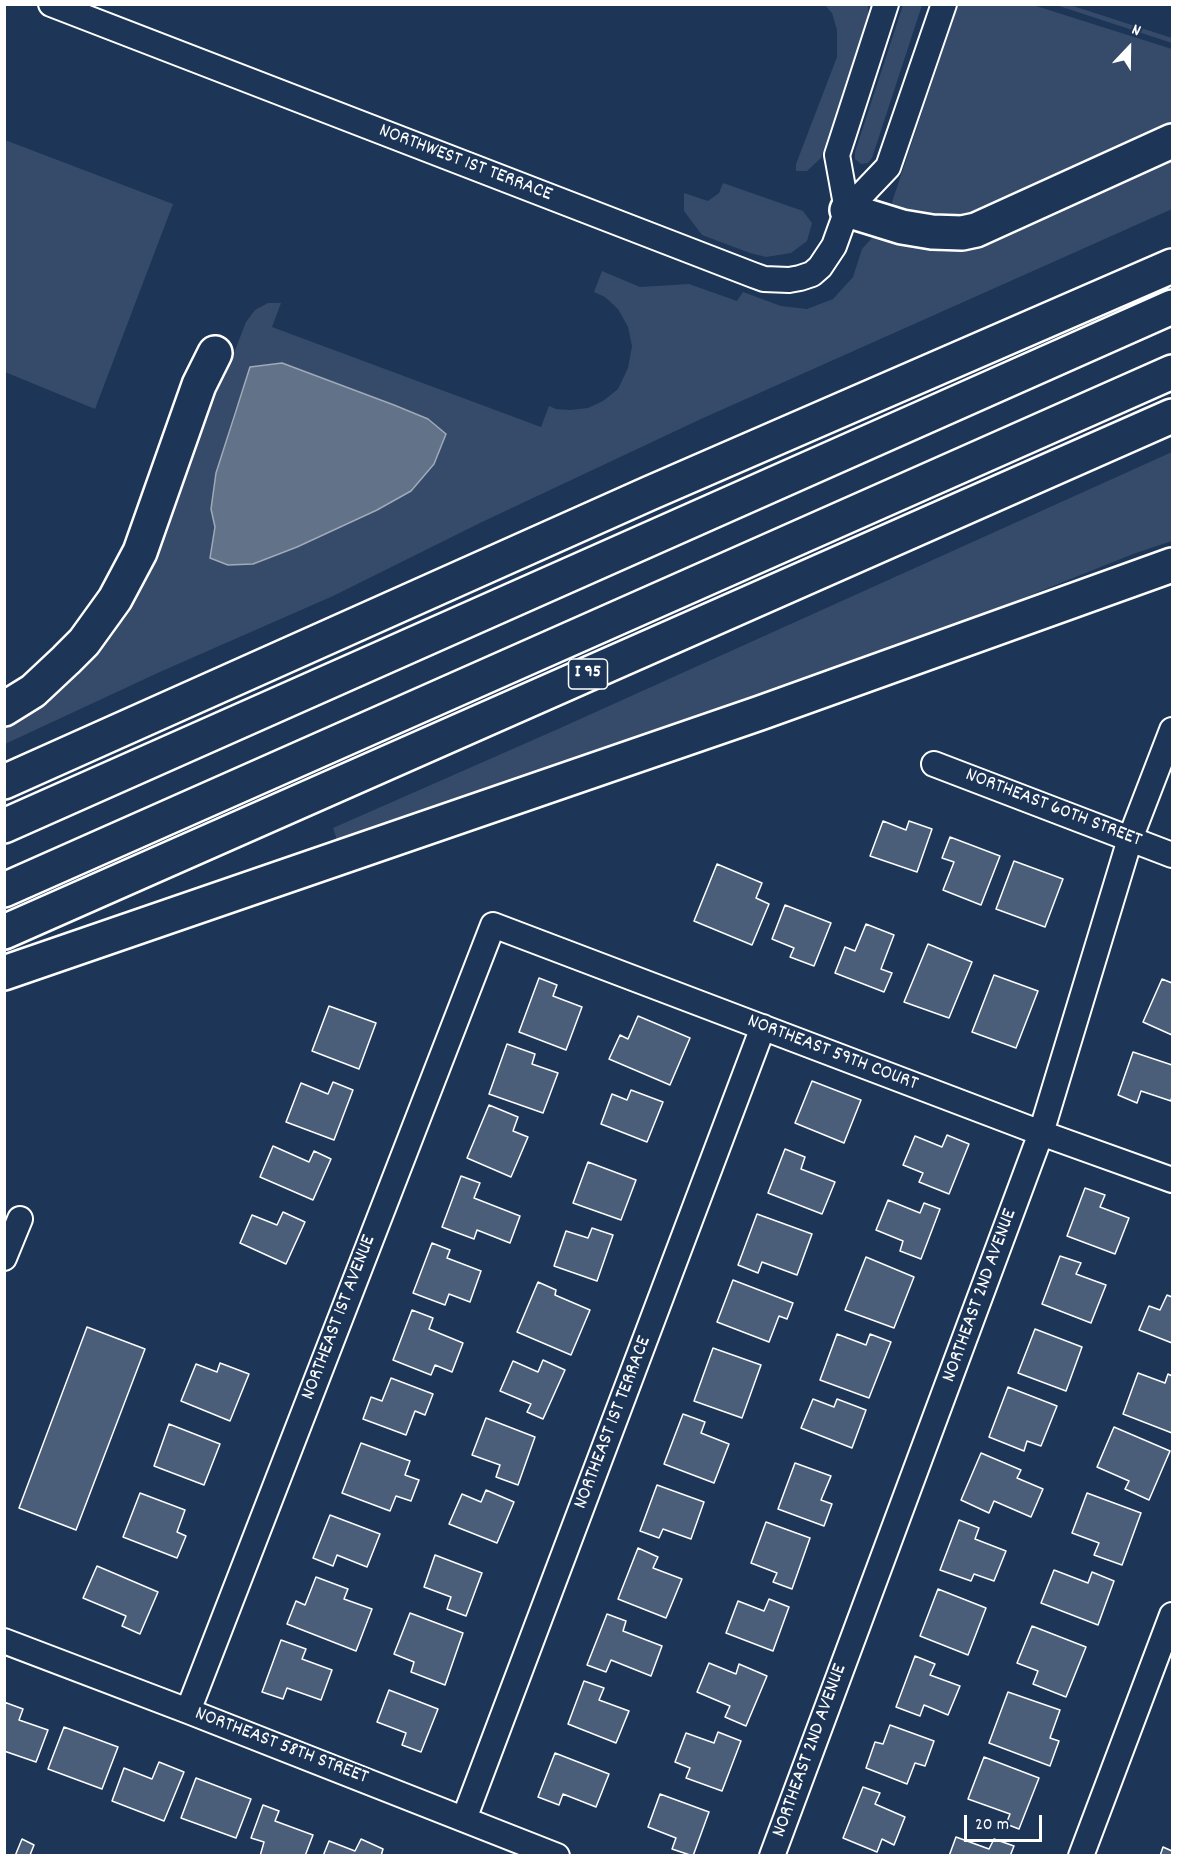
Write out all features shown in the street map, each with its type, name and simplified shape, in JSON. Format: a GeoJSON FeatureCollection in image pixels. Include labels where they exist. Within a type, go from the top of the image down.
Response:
{"type":"FeatureCollection","features":[{"type":"Feature","properties":{"kind":"highway"},"geometry":{"type":"LineString","coordinates":[[848,210],[902,227],[932,232],[962,233],[984,226],[1173,141]]}},
{"type":"Feature","properties":{"kind":"highway"},"geometry":{"type":"LineString","coordinates":[[4,782],[650,493],[1173,266]]}},
{"type":"Feature","properties":{"kind":"highway"},"geometry":{"type":"LineString","coordinates":[[4,826],[1173,307]]}},
{"type":"Feature","properties":{"kind":"highway"},"geometry":{"type":"LineString","coordinates":[[4,709],[33,691],[66,660],[84,642],[115,599],[143,544],[199,385],[215,353]]}},
{"type":"Feature","properties":{"kind":"highway"},"geometry":{"type":"LineString","coordinates":[[4,890],[1173,372]]}},
{"type":"Feature","properties":{"kind":"highway","name":"I 95"},"geometry":{"type":"LineString","coordinates":[[4,932],[1173,416]]}},
{"type":"Feature","properties":{"kind":"highway"},"geometry":{"type":"LineString","coordinates":[[4,974],[760,713],[1173,565]]}},
{"type":"Feature","properties":{"kind":"street","name":"NORTHWEST 1ST TERRACE"},"geometry":{"type":"LineString","coordinates":[[51,4],[764,279],[789,280],[812,274],[820,267],[834,246],[848,210],[888,167],[944,4]]}},
{"type":"Feature","properties":{"kind":"street"},"geometry":{"type":"LineString","coordinates":[[848,210],[837,155],[886,4]]}},
{"type":"Feature","properties":{"kind":"street","name":"NORTHEAST 2ND AVENUE"},"geometry":{"type":"LineString","coordinates":[[772,1856],[1041,1133],[1130,839],[1173,730]]}},
{"type":"Feature","properties":{"kind":"street","name":"NORTHEAST 60TH STREET"},"geometry":{"type":"LineString","coordinates":[[934,764],[1173,855]]}},
{"type":"Feature","properties":{"kind":"street","name":"NORTHEAST 59TH COURT"},"geometry":{"type":"LineString","coordinates":[[493,925],[1041,1133],[1173,1180]]}},
{"type":"Feature","properties":{"kind":"street","name":"NORTHEAST 1ST AVENUE"},"geometry":{"type":"LineString","coordinates":[[188,1711],[493,925]]}},
{"type":"Feature","properties":{"kind":"street","name":"NORTHEAST 1ST TERRACE"},"geometry":{"type":"LineString","coordinates":[[464,1819],[763,1027]]}},
{"type":"Feature","properties":{"kind":"street"},"geometry":{"type":"LineString","coordinates":[[4,1258],[20,1219]]}},
{"type":"Feature","properties":{"kind":"street"},"geometry":{"type":"LineString","coordinates":[[1081,1856],[1173,1615]]}},
{"type":"Feature","properties":{"kind":"street","name":"NORTHEAST 58TH STREET"},"geometry":{"type":"LineString","coordinates":[[4,1641],[557,1856]]}},
{"type":"Feature","properties":{"kind":"shaded area"},"geometry":{"type":"Polygon","coordinates":[[[825,5],[868,5],[868,16],[821,158],[807,171],[796,171],[796,164],[837,57],[837,30],[832,13],[825,5]]]}},
{"type":"Feature","properties":{"kind":"shaded area"},"geometry":{"type":"Polygon","coordinates":[[[903,5],[922,5],[872,158],[868,163],[861,164],[855,159],[855,152],[903,5]]]}},
{"type":"Feature","properties":{"kind":"shaded area"},"geometry":{"type":"Polygon","coordinates":[[[958,5],[1033,5],[1172,49],[1172,124],[1015,197],[968,216],[940,220],[896,211],[892,202],[958,5]]]}},
{"type":"Feature","properties":{"kind":"shaded area"},"geometry":{"type":"Polygon","coordinates":[[[1056,5],[1070,5],[1172,38],[1172,43],[1056,5]]]}},
{"type":"Feature","properties":{"kind":"shaded area"},"geometry":{"type":"Polygon","coordinates":[[[5,140],[173,204],[95,409],[5,372],[5,140]]]}},
{"type":"Feature","properties":{"kind":"shaded area"},"geometry":{"type":"Polygon","coordinates":[[[1172,161],[1172,209],[701,419],[482,522],[333,596],[162,671],[5,744],[4,724],[59,685],[206,399],[225,376],[246,322],[255,310],[268,303],[281,303],[272,327],[541,427],[549,406],[570,410],[588,408],[603,401],[618,389],[628,368],[632,346],[628,327],[618,309],[605,297],[594,292],[602,271],[640,287],[689,284],[737,301],[743,292],[781,306],[807,309],[833,299],[853,277],[862,249],[872,238],[889,237],[943,252],[968,250],[1172,161]],[[282,363],[250,367],[216,473],[211,509],[215,527],[210,558],[253,564],[297,547],[377,510],[446,434],[428,419],[282,363]]]}},
{"type":"Feature","properties":{"kind":"shaded area"},"geometry":{"type":"Polygon","coordinates":[[[723,183],[803,211],[812,223],[807,241],[791,253],[766,257],[702,235],[684,211],[684,193],[708,201],[719,193],[723,183]]]}},
{"type":"Feature","properties":{"kind":"shaded area"},"geometry":{"type":"Polygon","coordinates":[[[282,363],[428,419],[446,434],[434,464],[411,491],[377,510],[297,547],[253,564],[228,565],[210,558],[215,527],[211,509],[216,473],[250,367],[282,363]]]}},
{"type":"Feature","properties":{"kind":"shaded area"},"geometry":{"type":"Polygon","coordinates":[[[1172,452],[1172,541],[1133,554],[891,651],[338,843],[333,828],[1172,452]]]}},
{"type":"Feature","properties":{"kind":"building"},"geometry":{"type":"Polygon","coordinates":[[[883,821],[906,830],[909,821],[932,829],[917,872],[870,856],[883,821]]]}},
{"type":"Feature","properties":{"kind":"building"},"geometry":{"type":"Polygon","coordinates":[[[950,837],[1000,856],[981,905],[943,890],[954,862],[942,858],[950,837]]]}},
{"type":"Feature","properties":{"kind":"building"},"geometry":{"type":"Polygon","coordinates":[[[1014,861],[1063,879],[1045,927],[996,909],[1014,861]]]}},
{"type":"Feature","properties":{"kind":"building"},"geometry":{"type":"Polygon","coordinates":[[[717,864],[762,883],[756,898],[769,904],[752,945],[694,921],[717,864]]]}},
{"type":"Feature","properties":{"kind":"building"},"geometry":{"type":"Polygon","coordinates":[[[785,905],[831,923],[814,966],[790,957],[794,948],[772,939],[785,905]]]}},
{"type":"Feature","properties":{"kind":"building"},"geometry":{"type":"Polygon","coordinates":[[[866,924],[894,935],[881,969],[892,973],[884,992],[835,973],[845,947],[855,951],[866,924]]]}},
{"type":"Feature","properties":{"kind":"building"},"geometry":{"type":"Polygon","coordinates":[[[928,944],[972,962],[949,1018],[904,1002],[928,944]]]}},
{"type":"Feature","properties":{"kind":"building"},"geometry":{"type":"Polygon","coordinates":[[[994,975],[1038,991],[1016,1048],[972,1032],[994,975]]]}},
{"type":"Feature","properties":{"kind":"building"},"geometry":{"type":"Polygon","coordinates":[[[539,978],[557,985],[553,996],[582,1007],[566,1050],[519,1032],[539,978]]]}},
{"type":"Feature","properties":{"kind":"building"},"geometry":{"type":"Polygon","coordinates":[[[1162,979],[1172,983],[1172,1035],[1143,1022],[1162,979]]]}},
{"type":"Feature","properties":{"kind":"building"},"geometry":{"type":"Polygon","coordinates":[[[329,1006],[376,1023],[359,1069],[312,1051],[329,1006]]]}},
{"type":"Feature","properties":{"kind":"building"},"geometry":{"type":"Polygon","coordinates":[[[638,1016],[690,1038],[670,1085],[609,1059],[620,1035],[628,1039],[638,1016]]]}},
{"type":"Feature","properties":{"kind":"building"},"geometry":{"type":"Polygon","coordinates":[[[507,1044],[535,1054],[532,1064],[558,1073],[543,1113],[489,1094],[507,1044]]]}},
{"type":"Feature","properties":{"kind":"building"},"geometry":{"type":"Polygon","coordinates":[[[1133,1052],[1172,1065],[1171,1101],[1141,1091],[1137,1103],[1118,1095],[1133,1052]]]}},
{"type":"Feature","properties":{"kind":"building"},"geometry":{"type":"Polygon","coordinates":[[[812,1081],[861,1100],[844,1143],[795,1123],[812,1081]]]}},
{"type":"Feature","properties":{"kind":"building"},"geometry":{"type":"Polygon","coordinates":[[[333,1082],[353,1090],[334,1140],[286,1122],[301,1083],[328,1094],[333,1082]]]}},
{"type":"Feature","properties":{"kind":"building"},"geometry":{"type":"Polygon","coordinates":[[[631,1090],[663,1102],[647,1142],[601,1124],[612,1094],[627,1100],[631,1090]]]}},
{"type":"Feature","properties":{"kind":"building"},"geometry":{"type":"Polygon","coordinates":[[[489,1105],[518,1117],[513,1131],[528,1137],[511,1177],[467,1158],[489,1105]]]}},
{"type":"Feature","properties":{"kind":"building"},"geometry":{"type":"Polygon","coordinates":[[[947,1135],[969,1144],[949,1194],[919,1182],[923,1173],[903,1165],[915,1136],[942,1147],[947,1135]]]}},
{"type":"Feature","properties":{"kind":"building"},"geometry":{"type":"Polygon","coordinates":[[[273,1146],[309,1162],[314,1151],[331,1159],[313,1200],[260,1177],[273,1146]]]}},
{"type":"Feature","properties":{"kind":"building"},"geometry":{"type":"Polygon","coordinates":[[[785,1149],[805,1157],[801,1169],[835,1182],[822,1214],[768,1193],[785,1149]]]}},
{"type":"Feature","properties":{"kind":"building"},"geometry":{"type":"Polygon","coordinates":[[[588,1162],[636,1180],[621,1220],[573,1203],[588,1162]]]}},
{"type":"Feature","properties":{"kind":"building"},"geometry":{"type":"Polygon","coordinates":[[[461,1176],[480,1183],[474,1198],[520,1216],[510,1243],[477,1230],[474,1239],[442,1227],[461,1176]]]}},
{"type":"Feature","properties":{"kind":"building"},"geometry":{"type":"Polygon","coordinates":[[[1085,1188],[1105,1195],[1100,1207],[1129,1218],[1115,1254],[1067,1236],[1085,1188]]]}},
{"type":"Feature","properties":{"kind":"building"},"geometry":{"type":"Polygon","coordinates":[[[888,1200],[920,1213],[924,1203],[940,1209],[921,1259],[900,1251],[903,1241],[876,1230],[888,1200]]]}},
{"type":"Feature","properties":{"kind":"building"},"geometry":{"type":"Polygon","coordinates":[[[283,1212],[305,1222],[286,1264],[240,1243],[252,1215],[277,1225],[283,1212]]]}},
{"type":"Feature","properties":{"kind":"building"},"geometry":{"type":"Polygon","coordinates":[[[757,1214],[812,1234],[797,1275],[762,1262],[758,1273],[738,1265],[757,1214]]]}},
{"type":"Feature","properties":{"kind":"building"},"geometry":{"type":"Polygon","coordinates":[[[592,1228],[613,1235],[597,1281],[554,1266],[566,1231],[588,1238],[592,1228]]]}},
{"type":"Feature","properties":{"kind":"building"},"geometry":{"type":"Polygon","coordinates":[[[432,1243],[450,1250],[447,1258],[481,1271],[470,1302],[449,1294],[445,1305],[413,1293],[432,1243]]]}},
{"type":"Feature","properties":{"kind":"building"},"geometry":{"type":"Polygon","coordinates":[[[1060,1256],[1081,1263],[1076,1274],[1106,1285],[1091,1323],[1042,1304],[1060,1256]]]}},
{"type":"Feature","properties":{"kind":"building"},"geometry":{"type":"Polygon","coordinates":[[[866,1257],[914,1277],[894,1328],[845,1310],[866,1257]]]}},
{"type":"Feature","properties":{"kind":"building"},"geometry":{"type":"Polygon","coordinates":[[[733,1280],[793,1303],[787,1319],[779,1316],[769,1342],[717,1322],[733,1280]]]}},
{"type":"Feature","properties":{"kind":"building"},"geometry":{"type":"Polygon","coordinates":[[[538,1282],[556,1290],[555,1295],[590,1310],[571,1355],[517,1332],[538,1282]]]}},
{"type":"Feature","properties":{"kind":"building"},"geometry":{"type":"Polygon","coordinates":[[[1167,1295],[1172,1297],[1172,1343],[1139,1330],[1149,1306],[1160,1310],[1167,1295]]]}},
{"type":"Feature","properties":{"kind":"building"},"geometry":{"type":"Polygon","coordinates":[[[412,1310],[433,1318],[429,1329],[463,1343],[452,1372],[435,1365],[431,1375],[393,1360],[412,1310]]]}},
{"type":"Feature","properties":{"kind":"building"},"geometry":{"type":"Polygon","coordinates":[[[87,1327],[145,1349],[76,1530],[19,1508],[87,1327]]]}},
{"type":"Feature","properties":{"kind":"building"},"geometry":{"type":"Polygon","coordinates":[[[1035,1329],[1082,1347],[1066,1391],[1018,1373],[1035,1329]]]}},
{"type":"Feature","properties":{"kind":"building"},"geometry":{"type":"Polygon","coordinates":[[[837,1334],[866,1345],[870,1334],[891,1342],[869,1398],[820,1380],[837,1334]]]}},
{"type":"Feature","properties":{"kind":"building"},"geometry":{"type":"Polygon","coordinates":[[[713,1348],[761,1365],[742,1418],[694,1401],[713,1348]]]}},
{"type":"Feature","properties":{"kind":"building"},"geometry":{"type":"Polygon","coordinates":[[[543,1360],[565,1370],[543,1419],[527,1412],[531,1404],[500,1391],[513,1361],[538,1372],[543,1360]]]}},
{"type":"Feature","properties":{"kind":"building"},"geometry":{"type":"Polygon","coordinates":[[[220,1363],[249,1374],[230,1421],[181,1401],[196,1364],[217,1372],[220,1363]]]}},
{"type":"Feature","properties":{"kind":"building"},"geometry":{"type":"Polygon","coordinates":[[[1138,1373],[1165,1383],[1168,1374],[1172,1376],[1172,1433],[1123,1414],[1138,1373]]]}},
{"type":"Feature","properties":{"kind":"building"},"geometry":{"type":"Polygon","coordinates":[[[391,1378],[433,1394],[425,1415],[415,1411],[406,1435],[363,1419],[371,1397],[382,1401],[391,1378]]]}},
{"type":"Feature","properties":{"kind":"building"},"geometry":{"type":"Polygon","coordinates":[[[1008,1387],[1057,1406],[1041,1446],[1027,1441],[1024,1451],[989,1437],[1008,1387]]]}},
{"type":"Feature","properties":{"kind":"building"},"geometry":{"type":"Polygon","coordinates":[[[813,1399],[834,1407],[837,1399],[866,1410],[852,1448],[801,1428],[813,1399]]]}},
{"type":"Feature","properties":{"kind":"building"},"geometry":{"type":"Polygon","coordinates":[[[683,1414],[705,1422],[701,1433],[729,1444],[714,1483],[664,1464],[683,1414]]]}},
{"type":"Feature","properties":{"kind":"building"},"geometry":{"type":"Polygon","coordinates":[[[486,1418],[535,1437],[518,1485],[496,1477],[500,1465],[472,1455],[486,1418]]]}},
{"type":"Feature","properties":{"kind":"building"},"geometry":{"type":"Polygon","coordinates":[[[169,1424],[220,1444],[204,1485],[154,1466],[169,1424]]]}},
{"type":"Feature","properties":{"kind":"building"},"geometry":{"type":"Polygon","coordinates":[[[1114,1427],[1170,1451],[1149,1500],[1125,1489],[1129,1481],[1097,1467],[1114,1427]]]}},
{"type":"Feature","properties":{"kind":"building"},"geometry":{"type":"Polygon","coordinates":[[[361,1443],[410,1461],[405,1475],[419,1480],[411,1501],[396,1496],[390,1511],[342,1493],[361,1443]]]}},
{"type":"Feature","properties":{"kind":"building"},"geometry":{"type":"Polygon","coordinates":[[[981,1453],[1021,1470],[1017,1478],[1043,1489],[1031,1517],[994,1501],[989,1513],[961,1500],[981,1453]]]}},
{"type":"Feature","properties":{"kind":"building"},"geometry":{"type":"Polygon","coordinates":[[[795,1463],[831,1476],[821,1500],[832,1504],[824,1526],[778,1509],[795,1463]]]}},
{"type":"Feature","properties":{"kind":"building"},"geometry":{"type":"Polygon","coordinates":[[[657,1485],[704,1502],[691,1539],[663,1529],[659,1538],[640,1531],[657,1485]]]}},
{"type":"Feature","properties":{"kind":"building"},"geometry":{"type":"Polygon","coordinates":[[[486,1490],[514,1502],[497,1543],[449,1524],[462,1494],[481,1502],[486,1490]]]}},
{"type":"Feature","properties":{"kind":"building"},"geometry":{"type":"Polygon","coordinates":[[[140,1493],[185,1510],[177,1532],[186,1536],[177,1558],[123,1537],[140,1493]]]}},
{"type":"Feature","properties":{"kind":"building"},"geometry":{"type":"Polygon","coordinates":[[[1087,1493],[1141,1513],[1122,1565],[1094,1555],[1099,1543],[1072,1533],[1087,1493]]]}},
{"type":"Feature","properties":{"kind":"building"},"geometry":{"type":"Polygon","coordinates":[[[330,1515],[380,1534],[367,1567],[337,1555],[333,1566],[313,1558],[330,1515]]]}},
{"type":"Feature","properties":{"kind":"building"},"geometry":{"type":"Polygon","coordinates":[[[959,1520],[979,1528],[975,1539],[1006,1551],[994,1581],[974,1574],[971,1581],[940,1570],[959,1520]]]}},
{"type":"Feature","properties":{"kind":"building"},"geometry":{"type":"Polygon","coordinates":[[[766,1522],[810,1538],[792,1589],[773,1582],[777,1573],[751,1563],[766,1522]]]}},
{"type":"Feature","properties":{"kind":"building"},"geometry":{"type":"Polygon","coordinates":[[[638,1548],[658,1557],[653,1568],[682,1579],[666,1618],[618,1599],[638,1548]]]}},
{"type":"Feature","properties":{"kind":"building"},"geometry":{"type":"Polygon","coordinates":[[[435,1555],[482,1573],[466,1616],[447,1609],[451,1597],[424,1587],[435,1555]]]}},
{"type":"Feature","properties":{"kind":"building"},"geometry":{"type":"Polygon","coordinates":[[[97,1566],[158,1592],[140,1634],[122,1626],[126,1616],[83,1598],[97,1566]]]}},
{"type":"Feature","properties":{"kind":"building"},"geometry":{"type":"Polygon","coordinates":[[[1054,1570],[1088,1583],[1092,1572],[1114,1581],[1098,1625],[1041,1603],[1054,1570]]]}},
{"type":"Feature","properties":{"kind":"building"},"geometry":{"type":"Polygon","coordinates":[[[316,1577],[348,1589],[344,1599],[372,1609],[356,1651],[287,1624],[296,1601],[305,1605],[316,1577]]]}},
{"type":"Feature","properties":{"kind":"building"},"geometry":{"type":"Polygon","coordinates":[[[938,1589],[986,1608],[968,1655],[920,1636],[938,1589]]]}},
{"type":"Feature","properties":{"kind":"building"},"geometry":{"type":"Polygon","coordinates":[[[769,1599],[789,1607],[773,1651],[726,1633],[738,1601],[764,1611],[769,1599]]]}},
{"type":"Feature","properties":{"kind":"building"},"geometry":{"type":"Polygon","coordinates":[[[410,1613],[463,1633],[445,1685],[411,1672],[414,1662],[394,1654],[410,1613]]]}},
{"type":"Feature","properties":{"kind":"building"},"geometry":{"type":"Polygon","coordinates":[[[607,1614],[626,1621],[623,1631],[662,1646],[651,1676],[611,1660],[606,1672],[587,1665],[607,1614]]]}},
{"type":"Feature","properties":{"kind":"building"},"geometry":{"type":"Polygon","coordinates":[[[1032,1626],[1086,1647],[1066,1697],[1033,1684],[1038,1671],[1017,1663],[1032,1626]]]}},
{"type":"Feature","properties":{"kind":"building"},"geometry":{"type":"Polygon","coordinates":[[[281,1640],[306,1649],[302,1659],[332,1670],[321,1700],[287,1688],[283,1699],[262,1692],[281,1640]]]}},
{"type":"Feature","properties":{"kind":"building"},"geometry":{"type":"Polygon","coordinates":[[[915,1656],[935,1664],[930,1675],[960,1686],[948,1715],[924,1705],[920,1716],[896,1707],[915,1656]]]}},
{"type":"Feature","properties":{"kind":"building"},"geometry":{"type":"Polygon","coordinates":[[[709,1663],[736,1674],[739,1664],[767,1676],[746,1726],[725,1717],[730,1706],[697,1692],[709,1663]]]}},
{"type":"Feature","properties":{"kind":"building"},"geometry":{"type":"Polygon","coordinates":[[[584,1681],[604,1688],[599,1700],[629,1711],[616,1743],[568,1724],[584,1681]]]}},
{"type":"Feature","properties":{"kind":"building"},"geometry":{"type":"Polygon","coordinates":[[[389,1690],[438,1709],[421,1752],[402,1745],[406,1733],[377,1722],[389,1690]]]}},
{"type":"Feature","properties":{"kind":"building"},"geometry":{"type":"Polygon","coordinates":[[[1008,1692],[1060,1710],[1050,1738],[1059,1741],[1050,1766],[989,1743],[1008,1692]]]}},
{"type":"Feature","properties":{"kind":"building"},"geometry":{"type":"Polygon","coordinates":[[[4,1702],[23,1709],[19,1720],[48,1730],[36,1762],[4,1751],[4,1702]]]}},
{"type":"Feature","properties":{"kind":"building"},"geometry":{"type":"Polygon","coordinates":[[[890,1725],[934,1741],[925,1766],[915,1763],[907,1784],[866,1768],[875,1742],[883,1744],[890,1725]]]}},
{"type":"Feature","properties":{"kind":"building"},"geometry":{"type":"Polygon","coordinates":[[[64,1727],[118,1747],[102,1789],[48,1769],[64,1727]]]}},
{"type":"Feature","properties":{"kind":"building"},"geometry":{"type":"Polygon","coordinates":[[[718,1732],[741,1741],[722,1791],[686,1778],[690,1768],[675,1762],[686,1733],[714,1743],[718,1732]]]}},
{"type":"Feature","properties":{"kind":"building"},"geometry":{"type":"Polygon","coordinates":[[[555,1753],[609,1774],[596,1807],[563,1794],[559,1805],[538,1797],[555,1753]]]}},
{"type":"Feature","properties":{"kind":"building"},"geometry":{"type":"Polygon","coordinates":[[[984,1757],[1039,1778],[1019,1829],[1006,1824],[1010,1814],[968,1799],[984,1757]]]}},
{"type":"Feature","properties":{"kind":"building"},"geometry":{"type":"Polygon","coordinates":[[[159,1762],[184,1772],[164,1821],[112,1801],[124,1768],[152,1779],[159,1762]]]}},
{"type":"Feature","properties":{"kind":"building"},"geometry":{"type":"Polygon","coordinates":[[[196,1778],[251,1799],[236,1838],[181,1818],[196,1778]]]}},
{"type":"Feature","properties":{"kind":"building"},"geometry":{"type":"Polygon","coordinates":[[[863,1787],[880,1793],[875,1804],[905,1817],[894,1845],[882,1839],[877,1852],[843,1838],[863,1787]]]}},
{"type":"Feature","properties":{"kind":"building"},"geometry":{"type":"Polygon","coordinates":[[[660,1794],[709,1812],[693,1856],[672,1849],[676,1838],[648,1827],[660,1794]]]}},
{"type":"Feature","properties":{"kind":"building"},"geometry":{"type":"Polygon","coordinates":[[[263,1805],[279,1811],[275,1821],[313,1835],[305,1856],[260,1856],[264,1842],[251,1838],[263,1805]]]}},
{"type":"Feature","properties":{"kind":"building"},"geometry":{"type":"Polygon","coordinates":[[[956,1837],[989,1849],[994,1839],[1014,1846],[1010,1856],[949,1856],[956,1837]]]}},
{"type":"Feature","properties":{"kind":"building"},"geometry":{"type":"Polygon","coordinates":[[[22,1839],[34,1845],[31,1856],[15,1856],[22,1839]]]}},
{"type":"Feature","properties":{"kind":"building"},"geometry":{"type":"Polygon","coordinates":[[[361,1839],[383,1849],[381,1856],[323,1856],[329,1841],[355,1851],[361,1839]]]}},
{"type":"Feature","properties":{"kind":"building"},"geometry":{"type":"Polygon","coordinates":[[[1163,1847],[1172,1851],[1172,1856],[1160,1856],[1163,1847]]]}}]}
